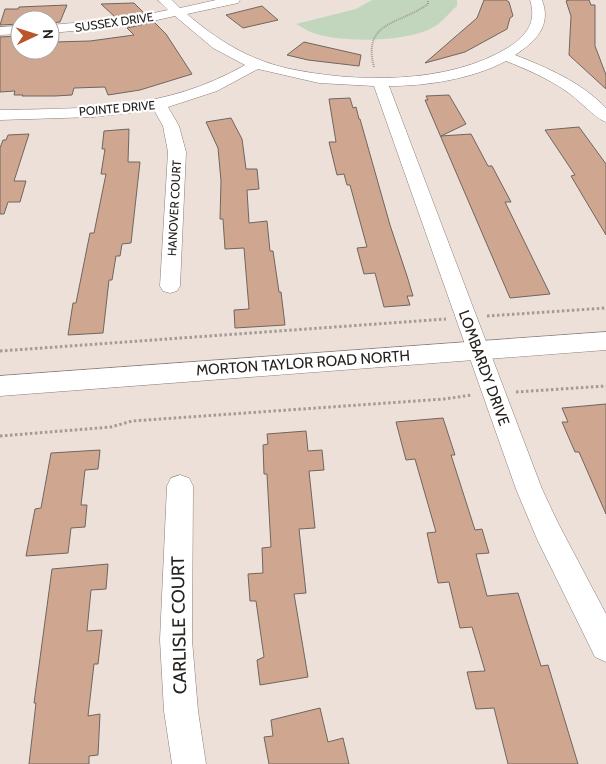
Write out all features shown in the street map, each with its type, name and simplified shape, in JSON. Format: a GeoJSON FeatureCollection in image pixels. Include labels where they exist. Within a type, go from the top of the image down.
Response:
{"type":"FeatureCollection","features":[{"type":"Feature","properties":{"kind":"street"},"geometry":{"type":"LineString","coordinates":[[164,0],[216,45],[235,56],[256,64],[311,77],[380,82],[414,80],[452,74],[505,56],[522,45],[537,28],[540,16],[536,0]]}},
{"type":"Feature","properties":{"kind":"street","name":"SUSSEX DRIVE"},"geometry":{"type":"LineString","coordinates":[[60,28],[108,25],[234,0]]}},
{"type":"Feature","properties":{"kind":"street"},"geometry":{"type":"LineString","coordinates":[[505,56],[551,75],[572,87],[590,100],[606,117]]}},
{"type":"Feature","properties":{"kind":"street","name":"POINTE DRIVE"},"geometry":{"type":"LineString","coordinates":[[0,115],[120,110],[159,104],[209,88],[256,64]]}},
{"type":"Feature","properties":{"kind":"street","name":"LOMBARDY DRIVE"},"geometry":{"type":"LineString","coordinates":[[380,82],[532,497],[606,646]]}},
{"type":"Feature","properties":{"kind":"street","name":"HANOVER COURT"},"geometry":{"type":"LineString","coordinates":[[159,104],[171,126],[177,152],[170,286]]}},
{"type":"Feature","properties":{"kind":"street","name":"MORTON TAYLOR ROAD NORTH"},"geometry":{"type":"LineString","coordinates":[[0,386],[606,341]]}},
{"type":"Feature","properties":{"kind":"street","name":"CARLISLE COURT"},"geometry":{"type":"LineString","coordinates":[[180,486],[176,640],[181,711],[189,764]]}},
{"type":"Feature","properties":{"kind":"path"},"geometry":{"type":"LineString","coordinates":[[380,82],[370,58],[371,43],[377,32],[388,23],[421,10],[428,4],[428,0]]}},
{"type":"Feature","properties":{"kind":"path"},"geometry":{"type":"LineString","coordinates":[[485,316],[606,308]]}},
{"type":"Feature","properties":{"kind":"path"},"geometry":{"type":"LineString","coordinates":[[0,351],[451,319]]}},
{"type":"Feature","properties":{"kind":"path"},"geometry":{"type":"LineString","coordinates":[[514,392],[606,386]]}},
{"type":"Feature","properties":{"kind":"path"},"geometry":{"type":"LineString","coordinates":[[0,436],[112,427],[132,422],[444,399],[477,394]]}},
{"type":"Feature","properties":{"kind":"green space"},"geometry":{"type":"Polygon","coordinates":[[[372,0],[457,0],[457,6],[437,25],[425,31],[394,38],[358,40],[326,36],[313,33],[296,24],[356,9],[372,0]]]}},
{"type":"Feature","properties":{"kind":"building"},"geometry":{"type":"Polygon","coordinates":[[[484,0],[506,0],[509,2],[513,16],[510,18],[507,29],[465,52],[425,63],[477,18],[484,0]]]}},
{"type":"Feature","properties":{"kind":"building"},"geometry":{"type":"Polygon","coordinates":[[[589,0],[591,5],[595,5],[595,46],[606,75],[606,89],[569,55],[571,16],[566,1],[589,0]]]}},
{"type":"Feature","properties":{"kind":"building"},"geometry":{"type":"Polygon","coordinates":[[[134,3],[144,13],[115,17],[101,4],[134,3]]]}},
{"type":"Feature","properties":{"kind":"building"},"geometry":{"type":"Polygon","coordinates":[[[67,5],[60,22],[60,10],[10,10],[10,24],[0,25],[5,9],[18,9],[19,7],[67,5]]]}},
{"type":"Feature","properties":{"kind":"building"},"geometry":{"type":"Polygon","coordinates":[[[262,6],[278,20],[243,28],[226,15],[262,6]]]}},
{"type":"Feature","properties":{"kind":"building"},"geometry":{"type":"Polygon","coordinates":[[[154,22],[166,34],[192,74],[140,90],[108,95],[105,87],[74,88],[72,95],[55,96],[22,96],[14,95],[15,91],[0,92],[0,37],[10,36],[10,60],[60,60],[60,42],[90,41],[134,35],[127,28],[154,22]]]}},
{"type":"Feature","properties":{"kind":"building"},"geometry":{"type":"Polygon","coordinates":[[[304,42],[361,55],[359,66],[308,60],[287,55],[304,42]]]}},
{"type":"Feature","properties":{"kind":"building"},"geometry":{"type":"Polygon","coordinates":[[[449,95],[466,124],[441,136],[471,134],[488,166],[492,166],[511,202],[505,202],[550,294],[510,298],[425,100],[428,100],[426,96],[449,95]]]}},
{"type":"Feature","properties":{"kind":"building"},"geometry":{"type":"Polygon","coordinates":[[[350,98],[353,108],[356,107],[360,119],[390,225],[413,296],[407,296],[410,305],[384,307],[375,273],[364,274],[357,248],[367,247],[350,185],[347,185],[344,174],[337,175],[329,142],[336,142],[329,99],[350,98]]]}},
{"type":"Feature","properties":{"kind":"building"},"geometry":{"type":"Polygon","coordinates":[[[231,118],[242,139],[246,169],[257,169],[259,189],[247,190],[249,223],[267,221],[270,251],[273,251],[285,325],[235,328],[234,310],[249,309],[244,248],[225,249],[223,219],[220,219],[221,181],[218,148],[206,122],[231,118]]]}},
{"type":"Feature","properties":{"kind":"building"},"geometry":{"type":"Polygon","coordinates":[[[579,127],[606,164],[606,235],[571,176],[575,175],[545,130],[579,127]]]}},
{"type":"Feature","properties":{"kind":"building"},"geometry":{"type":"Polygon","coordinates":[[[129,129],[128,162],[140,162],[131,243],[122,244],[120,256],[116,256],[112,280],[109,280],[103,333],[68,335],[73,303],[76,303],[90,233],[94,233],[106,174],[101,174],[105,149],[102,149],[104,131],[129,129]]]}},
{"type":"Feature","properties":{"kind":"building"},"geometry":{"type":"Polygon","coordinates":[[[29,134],[14,181],[26,181],[20,202],[8,202],[4,214],[0,214],[0,148],[3,140],[6,140],[8,135],[29,134]]]}},
{"type":"Feature","properties":{"kind":"building"},"geometry":{"type":"Polygon","coordinates":[[[606,404],[606,514],[579,452],[575,452],[562,422],[568,422],[562,408],[606,404]]]}},
{"type":"Feature","properties":{"kind":"building"},"geometry":{"type":"Polygon","coordinates":[[[443,418],[455,455],[451,455],[475,530],[482,529],[489,553],[476,554],[487,596],[518,593],[541,666],[548,665],[578,764],[508,764],[494,708],[476,709],[467,672],[485,671],[472,627],[460,628],[449,582],[438,583],[427,533],[436,532],[415,459],[406,460],[396,422],[443,418]]]}},
{"type":"Feature","properties":{"kind":"building"},"geometry":{"type":"Polygon","coordinates":[[[306,431],[308,451],[322,450],[324,470],[309,471],[315,528],[299,529],[306,593],[294,594],[308,677],[260,685],[257,660],[264,657],[256,601],[250,601],[248,574],[263,573],[262,548],[271,547],[267,474],[264,474],[263,445],[268,444],[267,434],[306,431]]]}},
{"type":"Feature","properties":{"kind":"building"},"geometry":{"type":"Polygon","coordinates":[[[100,450],[98,469],[85,470],[81,505],[87,505],[85,527],[71,528],[68,553],[26,556],[35,509],[41,508],[51,453],[100,450]]]}},
{"type":"Feature","properties":{"kind":"building"},"geometry":{"type":"Polygon","coordinates":[[[108,564],[106,589],[91,590],[87,631],[102,630],[98,664],[94,664],[88,716],[100,714],[98,755],[89,756],[89,764],[29,764],[36,703],[34,703],[52,569],[108,564]]]}},
{"type":"Feature","properties":{"kind":"building"},"geometry":{"type":"Polygon","coordinates":[[[320,708],[328,742],[343,738],[349,764],[269,764],[264,737],[273,736],[271,720],[320,708]]]}}]}
